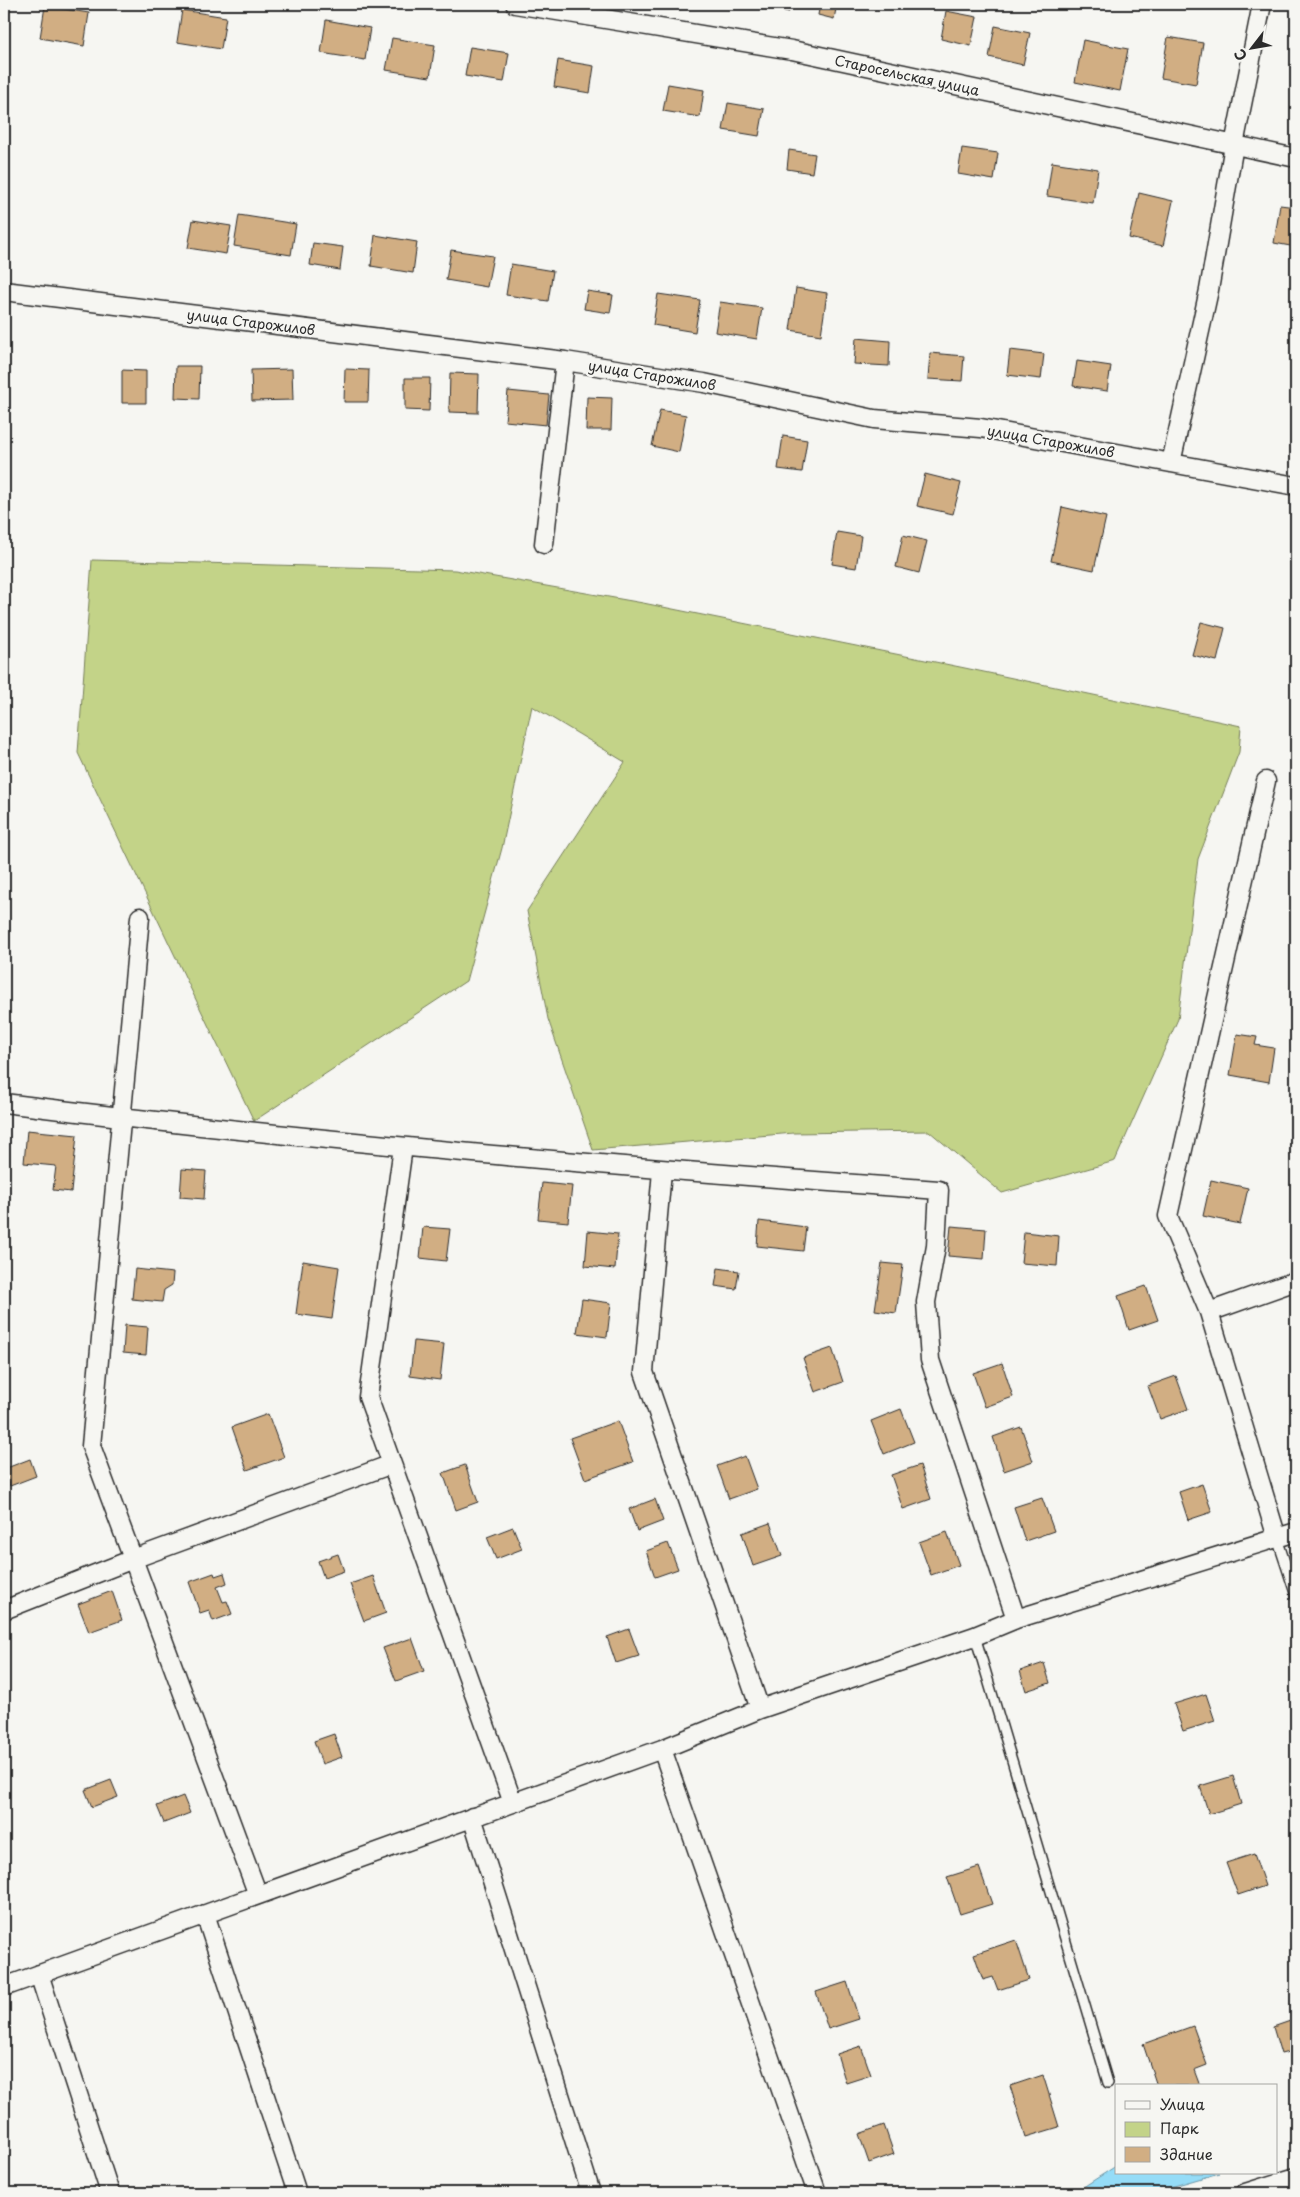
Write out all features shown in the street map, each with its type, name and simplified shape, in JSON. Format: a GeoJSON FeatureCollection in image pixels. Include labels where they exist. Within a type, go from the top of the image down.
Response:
{"type":"FeatureCollection","features":[{"type":"Feature","properties":{"kind":"street","name":"Старосельская улица"},"geometry":{"type":"LineString","coordinates":[[515,4],[792,50],[1296,158]]}},
{"type":"Feature","properties":{"kind":"street"},"geometry":{"type":"LineString","coordinates":[[1171,463],[1209,290],[1234,145],[1262,4]]}},
{"type":"Feature","properties":{"kind":"street","name":"улица Старожилов"},"geometry":{"type":"LineString","coordinates":[[4,291],[564,361],[704,383],[874,420],[981,428],[1296,486]]}},
{"type":"Feature","properties":{"kind":"street"},"geometry":{"type":"LineString","coordinates":[[544,544],[564,361]]}},
{"type":"Feature","properties":{"kind":"street"},"geometry":{"type":"LineString","coordinates":[[1266,781],[1168,1216],[1209,1312],[1277,1538]]}},
{"type":"Feature","properties":{"kind":"street"},"geometry":{"type":"LineString","coordinates":[[140,917],[91,1446],[258,1895]]}},
{"type":"Feature","properties":{"kind":"street"},"geometry":{"type":"LineString","coordinates":[[4,1103],[122,1118],[403,1147],[662,1171],[939,1190],[936,1246],[926,1302],[930,1360],[948,1421],[987,1527],[1016,1619]]}},
{"type":"Feature","properties":{"kind":"street"},"geometry":{"type":"LineString","coordinates":[[403,1147],[368,1397],[513,1803]]}},
{"type":"Feature","properties":{"kind":"street"},"geometry":{"type":"LineString","coordinates":[[662,1171],[644,1372],[760,1708]]}},
{"type":"Feature","properties":{"kind":"street"},"geometry":{"type":"LineString","coordinates":[[1209,1312],[1296,1281]]}},
{"type":"Feature","properties":{"kind":"street"},"geometry":{"type":"LineString","coordinates":[[4,1610],[133,1559],[392,1464]]}},
{"type":"Feature","properties":{"kind":"street"},"geometry":{"type":"LineString","coordinates":[[4,1984],[39,1974],[662,1749],[760,1708],[974,1636],[1016,1619],[1296,1532]]}},
{"type":"Feature","properties":{"kind":"street"},"geometry":{"type":"LineString","coordinates":[[662,1749],[817,2193]]}},
{"type":"Feature","properties":{"kind":"street"},"geometry":{"type":"LineString","coordinates":[[472,1817],[591,2193]]}},
{"type":"Feature","properties":{"kind":"street"},"geometry":{"type":"LineString","coordinates":[[205,1914],[297,2193]]}},
{"type":"Feature","properties":{"kind":"street"},"geometry":{"type":"LineString","coordinates":[[39,1974],[110,2193]]}},
{"type":"Feature","properties":{"kind":"street"},"geometry":{"type":"LineString","coordinates":[[1245,2193],[1296,2177]]}},
{"type":"Feature","properties":{"kind":"lane"},"geometry":{"type":"LineString","coordinates":[[1277,1538],[1296,1596]]}},
{"type":"Feature","properties":{"kind":"lane"},"geometry":{"type":"LineString","coordinates":[[974,1636],[1108,2083]]}},
{"type":"Feature","properties":{"kind":"green space"},"geometry":{"type":"Polygon","coordinates":[[[92,560],[455,570],[643,603],[1241,726],[1239,752],[1198,859],[1178,1019],[1115,1161],[1002,1193],[929,1131],[794,1133],[593,1150],[548,1019],[527,911],[625,762],[532,706],[502,848],[466,981],[254,1121],[78,753],[92,560]]]}},
{"type":"Feature","properties":{"kind":"water"},"geometry":{"type":"Polygon","coordinates":[[[1115,2167],[1115,2174],[1216,2174],[1150,2193],[1077,2193],[1077,2191],[1115,2167]]]}},
{"type":"Feature","properties":{"kind":"building"},"geometry":{"type":"Polygon","coordinates":[[[754,4],[790,4],[789,12],[754,4]]]}},
{"type":"Feature","properties":{"kind":"building"},"geometry":{"type":"Polygon","coordinates":[[[820,4],[837,4],[834,19],[818,15],[820,4]]]}},
{"type":"Feature","properties":{"kind":"building"},"geometry":{"type":"Polygon","coordinates":[[[45,6],[89,13],[84,46],[40,38],[45,6]]]}},
{"type":"Feature","properties":{"kind":"building"},"geometry":{"type":"Polygon","coordinates":[[[182,10],[226,17],[221,49],[177,42],[182,10]]]}},
{"type":"Feature","properties":{"kind":"building"},"geometry":{"type":"Polygon","coordinates":[[[946,11],[977,17],[971,46],[941,39],[946,11]]]}},
{"type":"Feature","properties":{"kind":"building"},"geometry":{"type":"Polygon","coordinates":[[[326,20],[370,28],[365,60],[321,53],[326,20]]]}},
{"type":"Feature","properties":{"kind":"building"},"geometry":{"type":"Polygon","coordinates":[[[995,26],[1030,33],[1023,65],[989,57],[995,26]]]}},
{"type":"Feature","properties":{"kind":"building"},"geometry":{"type":"Polygon","coordinates":[[[1168,37],[1203,43],[1196,84],[1161,78],[1168,37]]]}},
{"type":"Feature","properties":{"kind":"building"},"geometry":{"type":"Polygon","coordinates":[[[392,38],[435,45],[430,77],[386,70],[392,38]]]}},
{"type":"Feature","properties":{"kind":"building"},"geometry":{"type":"Polygon","coordinates":[[[1083,40],[1128,49],[1120,91],[1075,82],[1083,40]]]}},
{"type":"Feature","properties":{"kind":"building"},"geometry":{"type":"Polygon","coordinates":[[[470,47],[509,53],[504,82],[465,76],[470,47]]]}},
{"type":"Feature","properties":{"kind":"building"},"geometry":{"type":"Polygon","coordinates":[[[558,60],[594,66],[590,93],[554,87],[558,60]]]}},
{"type":"Feature","properties":{"kind":"building"},"geometry":{"type":"Polygon","coordinates":[[[668,84],[704,90],[700,117],[663,111],[668,84]]]}},
{"type":"Feature","properties":{"kind":"building"},"geometry":{"type":"Polygon","coordinates":[[[728,103],[764,109],[759,136],[723,130],[728,103]]]}},
{"type":"Feature","properties":{"kind":"building"},"geometry":{"type":"Polygon","coordinates":[[[962,148],[998,153],[994,180],[958,174],[962,148]]]}},
{"type":"Feature","properties":{"kind":"building"},"geometry":{"type":"Polygon","coordinates":[[[789,150],[815,154],[812,173],[787,169],[789,150]]]}},
{"type":"Feature","properties":{"kind":"building"},"geometry":{"type":"Polygon","coordinates":[[[1052,162],[1098,169],[1093,203],[1047,196],[1052,162]]]}},
{"type":"Feature","properties":{"kind":"building"},"geometry":{"type":"Polygon","coordinates":[[[1139,193],[1173,201],[1163,246],[1129,238],[1139,193]]]}},
{"type":"Feature","properties":{"kind":"building"},"geometry":{"type":"Polygon","coordinates":[[[1280,205],[1296,207],[1296,247],[1274,243],[1280,205]]]}},
{"type":"Feature","properties":{"kind":"building"},"geometry":{"type":"Polygon","coordinates":[[[239,215],[296,224],[291,255],[234,246],[239,215]]]}},
{"type":"Feature","properties":{"kind":"building"},"geometry":{"type":"Polygon","coordinates":[[[193,220],[231,226],[226,254],[188,248],[193,220]]]}},
{"type":"Feature","properties":{"kind":"building"},"geometry":{"type":"Polygon","coordinates":[[[375,235],[417,242],[413,273],[371,266],[375,235]]]}},
{"type":"Feature","properties":{"kind":"building"},"geometry":{"type":"Polygon","coordinates":[[[313,243],[343,247],[340,270],[310,265],[313,243]]]}},
{"type":"Feature","properties":{"kind":"building"},"geometry":{"type":"Polygon","coordinates":[[[451,250],[493,256],[487,287],[446,280],[451,250]]]}},
{"type":"Feature","properties":{"kind":"building"},"geometry":{"type":"Polygon","coordinates":[[[511,264],[553,271],[548,301],[506,295],[511,264]]]}},
{"type":"Feature","properties":{"kind":"building"},"geometry":{"type":"Polygon","coordinates":[[[796,288],[827,293],[821,335],[790,330],[796,288]]]}},
{"type":"Feature","properties":{"kind":"building"},"geometry":{"type":"Polygon","coordinates":[[[587,291],[613,295],[610,313],[584,309],[587,291]]]}},
{"type":"Feature","properties":{"kind":"building"},"geometry":{"type":"Polygon","coordinates":[[[658,294],[700,300],[695,332],[653,325],[658,294]]]}},
{"type":"Feature","properties":{"kind":"building"},"geometry":{"type":"Polygon","coordinates":[[[720,302],[762,308],[757,339],[715,332],[720,302]]]}},
{"type":"Feature","properties":{"kind":"building"},"geometry":{"type":"Polygon","coordinates":[[[856,338],[890,341],[889,366],[854,364],[856,338]]]}},
{"type":"Feature","properties":{"kind":"building"},"geometry":{"type":"Polygon","coordinates":[[[1010,350],[1044,354],[1041,379],[1007,375],[1010,350]]]}},
{"type":"Feature","properties":{"kind":"building"},"geometry":{"type":"Polygon","coordinates":[[[930,353],[964,356],[962,381],[928,379],[930,353]]]}},
{"type":"Feature","properties":{"kind":"building"},"geometry":{"type":"Polygon","coordinates":[[[1077,361],[1111,366],[1107,391],[1073,386],[1077,361]]]}},
{"type":"Feature","properties":{"kind":"building"},"geometry":{"type":"Polygon","coordinates":[[[176,366],[200,366],[199,399],[175,398],[176,366]]]}},
{"type":"Feature","properties":{"kind":"building"},"geometry":{"type":"Polygon","coordinates":[[[292,369],[293,400],[252,401],[251,370],[292,369]]]}},
{"type":"Feature","properties":{"kind":"building"},"geometry":{"type":"Polygon","coordinates":[[[345,369],[369,370],[368,402],[344,402],[345,369]]]}},
{"type":"Feature","properties":{"kind":"building"},"geometry":{"type":"Polygon","coordinates":[[[122,370],[146,371],[146,403],[122,403],[122,370]]]}},
{"type":"Feature","properties":{"kind":"building"},"geometry":{"type":"Polygon","coordinates":[[[450,373],[479,374],[478,413],[449,412],[450,373]]]}},
{"type":"Feature","properties":{"kind":"building"},"geometry":{"type":"Polygon","coordinates":[[[405,378],[430,378],[429,411],[405,410],[405,378]]]}},
{"type":"Feature","properties":{"kind":"building"},"geometry":{"type":"Polygon","coordinates":[[[508,391],[549,395],[546,425],[505,421],[508,391]]]}},
{"type":"Feature","properties":{"kind":"building"},"geometry":{"type":"Polygon","coordinates":[[[587,397],[612,398],[611,430],[586,430],[587,397]]]}},
{"type":"Feature","properties":{"kind":"building"},"geometry":{"type":"Polygon","coordinates":[[[660,410],[686,415],[679,452],[652,446],[660,410]]]}},
{"type":"Feature","properties":{"kind":"building"},"geometry":{"type":"Polygon","coordinates":[[[783,436],[807,440],[802,472],[778,469],[783,436]]]}},
{"type":"Feature","properties":{"kind":"building"},"geometry":{"type":"Polygon","coordinates":[[[925,474],[961,483],[953,514],[917,506],[925,474]]]}},
{"type":"Feature","properties":{"kind":"building"},"geometry":{"type":"Polygon","coordinates":[[[1062,507],[1106,517],[1094,570],[1051,561],[1062,507]]]}},
{"type":"Feature","properties":{"kind":"building"},"geometry":{"type":"Polygon","coordinates":[[[837,532],[861,536],[856,568],[832,564],[837,532]]]}},
{"type":"Feature","properties":{"kind":"building"},"geometry":{"type":"Polygon","coordinates":[[[903,535],[927,541],[919,573],[896,567],[903,535]]]}},
{"type":"Feature","properties":{"kind":"building"},"geometry":{"type":"Polygon","coordinates":[[[1201,622],[1225,628],[1217,661],[1192,655],[1201,622]]]}},
{"type":"Feature","properties":{"kind":"building"},"geometry":{"type":"Polygon","coordinates":[[[1237,1034],[1257,1037],[1255,1045],[1274,1048],[1269,1082],[1230,1075],[1237,1034]]]}},
{"type":"Feature","properties":{"kind":"building"},"geometry":{"type":"Polygon","coordinates":[[[27,1130],[77,1135],[71,1192],[53,1190],[56,1166],[24,1163],[27,1130]]]}},
{"type":"Feature","properties":{"kind":"building"},"geometry":{"type":"Polygon","coordinates":[[[182,1169],[206,1171],[204,1199],[180,1197],[182,1169]]]}},
{"type":"Feature","properties":{"kind":"building"},"geometry":{"type":"Polygon","coordinates":[[[1211,1180],[1248,1188],[1240,1224],[1203,1216],[1211,1180]]]}},
{"type":"Feature","properties":{"kind":"building"},"geometry":{"type":"Polygon","coordinates":[[[542,1183],[572,1186],[568,1222],[538,1219],[542,1183]]]}},
{"type":"Feature","properties":{"kind":"building"},"geometry":{"type":"Polygon","coordinates":[[[759,1221],[806,1227],[803,1251],[757,1246],[759,1221]]]}},
{"type":"Feature","properties":{"kind":"building"},"geometry":{"type":"Polygon","coordinates":[[[951,1226],[986,1229],[984,1259],[948,1256],[951,1226]]]}},
{"type":"Feature","properties":{"kind":"building"},"geometry":{"type":"Polygon","coordinates":[[[423,1227],[450,1229],[446,1261],[420,1258],[423,1227]]]}},
{"type":"Feature","properties":{"kind":"building"},"geometry":{"type":"Polygon","coordinates":[[[588,1231],[618,1234],[615,1269],[585,1266],[588,1231]]]}},
{"type":"Feature","properties":{"kind":"building"},"geometry":{"type":"Polygon","coordinates":[[[1024,1232],[1059,1236],[1057,1266],[1021,1263],[1024,1232]]]}},
{"type":"Feature","properties":{"kind":"building"},"geometry":{"type":"Polygon","coordinates":[[[303,1261],[339,1267],[332,1319],[296,1314],[303,1261]]]}},
{"type":"Feature","properties":{"kind":"building"},"geometry":{"type":"Polygon","coordinates":[[[882,1263],[903,1265],[896,1313],[875,1310],[882,1263]]]}},
{"type":"Feature","properties":{"kind":"building"},"geometry":{"type":"Polygon","coordinates":[[[718,1268],[739,1271],[736,1289],[715,1286],[718,1268]]]}},
{"type":"Feature","properties":{"kind":"building"},"geometry":{"type":"Polygon","coordinates":[[[135,1269],[173,1273],[172,1285],[164,1290],[162,1302],[132,1299],[135,1269]]]}},
{"type":"Feature","properties":{"kind":"building"},"geometry":{"type":"Polygon","coordinates":[[[1146,1286],[1158,1320],[1129,1330],[1118,1296],[1146,1286]]]}},
{"type":"Feature","properties":{"kind":"building"},"geometry":{"type":"Polygon","coordinates":[[[582,1299],[611,1303],[607,1337],[577,1333],[582,1299]]]}},
{"type":"Feature","properties":{"kind":"building"},"geometry":{"type":"Polygon","coordinates":[[[125,1325],[148,1327],[146,1355],[123,1353],[125,1325]]]}},
{"type":"Feature","properties":{"kind":"building"},"geometry":{"type":"Polygon","coordinates":[[[414,1341],[444,1344],[440,1380],[410,1376],[414,1341]]]}},
{"type":"Feature","properties":{"kind":"building"},"geometry":{"type":"Polygon","coordinates":[[[832,1348],[843,1382],[815,1392],[803,1358],[832,1348]]]}},
{"type":"Feature","properties":{"kind":"building"},"geometry":{"type":"Polygon","coordinates":[[[1002,1363],[1013,1397],[985,1407],[973,1373],[1002,1363]]]}},
{"type":"Feature","properties":{"kind":"building"},"geometry":{"type":"Polygon","coordinates":[[[1176,1376],[1188,1409],[1160,1419],[1148,1386],[1176,1376]]]}},
{"type":"Feature","properties":{"kind":"building"},"geometry":{"type":"Polygon","coordinates":[[[901,1409],[914,1442],[884,1454],[871,1421],[901,1409]]]}},
{"type":"Feature","properties":{"kind":"building"},"geometry":{"type":"Polygon","coordinates":[[[268,1414],[284,1457],[247,1470],[232,1427],[268,1414]]]}},
{"type":"Feature","properties":{"kind":"building"},"geometry":{"type":"Polygon","coordinates":[[[618,1421],[633,1462],[585,1479],[570,1438],[618,1421]]]}},
{"type":"Feature","properties":{"kind":"building"},"geometry":{"type":"Polygon","coordinates":[[[1021,1427],[1033,1461],[1004,1471],[993,1437],[1021,1427]]]}},
{"type":"Feature","properties":{"kind":"building"},"geometry":{"type":"Polygon","coordinates":[[[745,1456],[757,1489],[729,1499],[717,1466],[745,1456]]]}},
{"type":"Feature","properties":{"kind":"building"},"geometry":{"type":"Polygon","coordinates":[[[30,1459],[36,1476],[10,1486],[4,1469],[30,1459]]]}},
{"type":"Feature","properties":{"kind":"building"},"geometry":{"type":"Polygon","coordinates":[[[465,1465],[478,1502],[456,1510],[443,1473],[465,1465]]]}},
{"type":"Feature","properties":{"kind":"building"},"geometry":{"type":"Polygon","coordinates":[[[920,1465],[931,1499],[903,1509],[891,1475],[920,1465]]]}},
{"type":"Feature","properties":{"kind":"building"},"geometry":{"type":"Polygon","coordinates":[[[1202,1484],[1212,1512],[1188,1520],[1179,1492],[1202,1484]]]}},
{"type":"Feature","properties":{"kind":"building"},"geometry":{"type":"Polygon","coordinates":[[[1042,1498],[1054,1531],[1025,1541],[1014,1507],[1042,1498]]]}},
{"type":"Feature","properties":{"kind":"building"},"geometry":{"type":"Polygon","coordinates":[[[655,1499],[663,1521],[637,1531],[629,1509],[655,1499]]]}},
{"type":"Feature","properties":{"kind":"building"},"geometry":{"type":"Polygon","coordinates":[[[770,1523],[782,1556],[753,1566],[742,1533],[770,1523]]]}},
{"type":"Feature","properties":{"kind":"building"},"geometry":{"type":"Polygon","coordinates":[[[513,1527],[522,1549],[496,1559],[487,1537],[513,1527]]]}},
{"type":"Feature","properties":{"kind":"building"},"geometry":{"type":"Polygon","coordinates":[[[947,1532],[959,1565],[931,1575],[919,1542],[947,1532]]]}},
{"type":"Feature","properties":{"kind":"building"},"geometry":{"type":"Polygon","coordinates":[[[668,1543],[678,1569],[655,1577],[646,1551],[668,1543]]]}},
{"type":"Feature","properties":{"kind":"building"},"geometry":{"type":"Polygon","coordinates":[[[338,1554],[344,1571],[324,1578],[318,1561],[338,1554]]]}},
{"type":"Feature","properties":{"kind":"building"},"geometry":{"type":"Polygon","coordinates":[[[214,1573],[215,1576],[224,1573],[227,1583],[217,1587],[223,1602],[227,1601],[232,1614],[213,1621],[209,1610],[200,1613],[189,1582],[214,1573]]]}},
{"type":"Feature","properties":{"kind":"building"},"geometry":{"type":"Polygon","coordinates":[[[373,1576],[386,1613],[364,1621],[350,1584],[373,1576]]]}},
{"type":"Feature","properties":{"kind":"building"},"geometry":{"type":"Polygon","coordinates":[[[112,1591],[122,1620],[89,1632],[78,1604],[112,1591]]]}},
{"type":"Feature","properties":{"kind":"building"},"geometry":{"type":"Polygon","coordinates":[[[629,1629],[639,1656],[616,1663],[607,1637],[629,1629]]]}},
{"type":"Feature","properties":{"kind":"building"},"geometry":{"type":"Polygon","coordinates":[[[412,1638],[424,1671],[396,1681],[383,1648],[412,1638]]]}},
{"type":"Feature","properties":{"kind":"building"},"geometry":{"type":"Polygon","coordinates":[[[1044,1663],[1050,1683],[1026,1691],[1020,1671],[1044,1663]]]}},
{"type":"Feature","properties":{"kind":"building"},"geometry":{"type":"Polygon","coordinates":[[[1206,1694],[1215,1721],[1183,1731],[1174,1704],[1206,1694]]]}},
{"type":"Feature","properties":{"kind":"building"},"geometry":{"type":"Polygon","coordinates":[[[334,1734],[342,1757],[322,1764],[314,1741],[334,1734]]]}},
{"type":"Feature","properties":{"kind":"building"},"geometry":{"type":"Polygon","coordinates":[[[1233,1776],[1241,1804],[1209,1814],[1200,1786],[1233,1776]]]}},
{"type":"Feature","properties":{"kind":"building"},"geometry":{"type":"Polygon","coordinates":[[[111,1780],[118,1797],[92,1807],[85,1790],[111,1780]]]}},
{"type":"Feature","properties":{"kind":"building"},"geometry":{"type":"Polygon","coordinates":[[[183,1796],[190,1813],[164,1823],[157,1806],[183,1796]]]}},
{"type":"Feature","properties":{"kind":"building"},"geometry":{"type":"Polygon","coordinates":[[[1254,1854],[1265,1886],[1238,1895],[1226,1863],[1254,1854]]]}},
{"type":"Feature","properties":{"kind":"building"},"geometry":{"type":"Polygon","coordinates":[[[979,1867],[992,1904],[960,1914],[947,1877],[979,1867]]]}},
{"type":"Feature","properties":{"kind":"building"},"geometry":{"type":"Polygon","coordinates":[[[1016,1940],[1029,1980],[998,1990],[993,1977],[983,1980],[974,1954],[1016,1940]]]}},
{"type":"Feature","properties":{"kind":"building"},"geometry":{"type":"Polygon","coordinates":[[[847,1982],[859,2019],[828,2029],[816,1992],[847,1982]]]}},
{"type":"Feature","properties":{"kind":"building"},"geometry":{"type":"Polygon","coordinates":[[[1296,2019],[1296,2050],[1281,2054],[1273,2027],[1296,2019]]]}},
{"type":"Feature","properties":{"kind":"building"},"geometry":{"type":"Polygon","coordinates":[[[1193,2026],[1207,2065],[1194,2070],[1199,2084],[1156,2084],[1143,2044],[1193,2026]]]}},
{"type":"Feature","properties":{"kind":"building"},"geometry":{"type":"Polygon","coordinates":[[[861,2046],[871,2075],[846,2083],[837,2054],[861,2046]]]}},
{"type":"Feature","properties":{"kind":"building"},"geometry":{"type":"Polygon","coordinates":[[[1043,2075],[1059,2127],[1026,2137],[1010,2086],[1043,2075]]]}},
{"type":"Feature","properties":{"kind":"building"},"geometry":{"type":"Polygon","coordinates":[[[884,2125],[894,2154],[869,2163],[859,2134],[884,2125]]]}}]}
